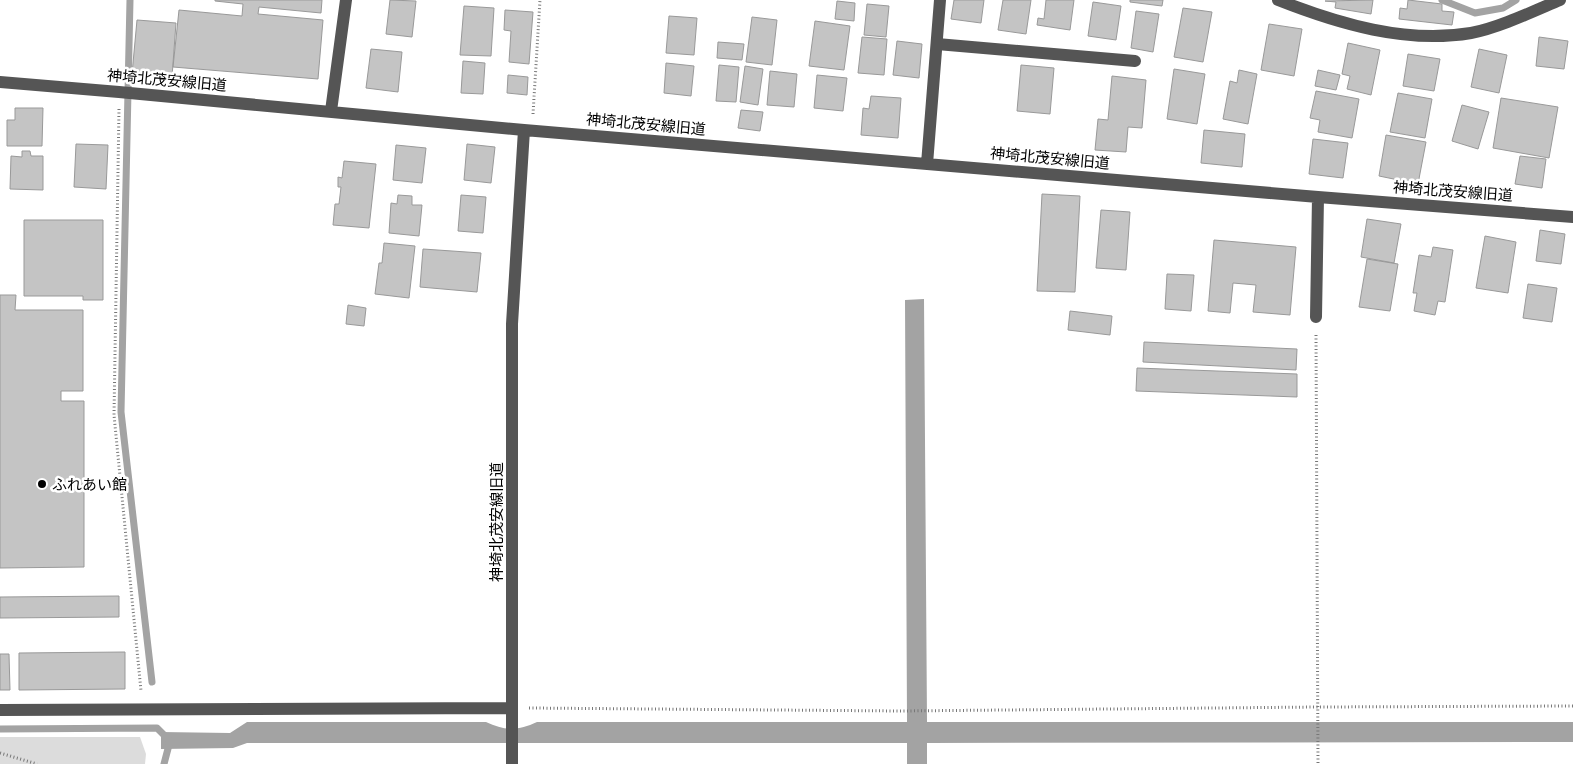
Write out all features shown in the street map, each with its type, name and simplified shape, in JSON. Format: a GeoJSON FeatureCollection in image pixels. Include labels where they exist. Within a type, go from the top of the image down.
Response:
{"type":"FeatureCollection","features":[{"type":"Feature","properties":{"kind":"street"},"geometry":{"type":"LineString","coordinates":[[331,111],[346,0]]}},
{"type":"Feature","properties":{"kind":"street"},"geometry":{"type":"LineString","coordinates":[[927,164],[940,0]]}},
{"type":"Feature","properties":{"kind":"street"},"geometry":{"type":"LineString","coordinates":[[1278,0],[1309,12],[1395,35],[1451,36],[1473,33],[1517,18],[1560,0]]}},
{"type":"Feature","properties":{"kind":"street"},"geometry":{"type":"LineString","coordinates":[[936,44],[1135,61]]}},
{"type":"Feature","properties":{"kind":"street","name":"神埼北茂安線旧道"},"geometry":{"type":"LineString","coordinates":[[0,82],[524,130],[1573,217]]}},
{"type":"Feature","properties":{"kind":"street","name":"神埼北茂安線旧道"},"geometry":{"type":"LineString","coordinates":[[512,764],[512,324],[524,130]]}},
{"type":"Feature","properties":{"kind":"street"},"geometry":{"type":"LineString","coordinates":[[1316,317],[1318,197]]}},
{"type":"Feature","properties":{"kind":"street"},"geometry":{"type":"LineString","coordinates":[[0,710],[512,708]]}},
{"type":"Feature","properties":{"kind":"path"},"geometry":{"type":"LineString","coordinates":[[524,130],[534,112],[540,0]]}},
{"type":"Feature","properties":{"kind":"path"},"geometry":{"type":"LineString","coordinates":[[119,92],[114,415],[143,710]]}},
{"type":"Feature","properties":{"kind":"path"},"geometry":{"type":"LineString","coordinates":[[1316,317],[1318,764]]}},
{"type":"Feature","properties":{"kind":"path"},"geometry":{"type":"LineString","coordinates":[[512,708],[900,711],[1318,706],[1573,706]]}},
{"type":"Feature","properties":{"kind":"path"},"geometry":{"type":"LineString","coordinates":[[0,753],[37,764]]}},
{"type":"Feature","properties":{"kind":"shaded area"},"geometry":{"type":"Polygon","coordinates":[[[924,299],[927,722],[1573,722],[1573,742],[927,743],[927,764],[907,764],[907,743],[247,743],[233,748],[161,749],[161,732],[230,733],[247,722],[486,722],[512,729],[537,722],[907,722],[905,300],[924,299]]]}},
{"type":"Feature","properties":{"kind":"shaded area"},"geometry":{"type":"Polygon","coordinates":[[[0,737],[140,737],[146,754],[145,764],[0,764],[0,737]]]}},
{"type":"Feature","properties":{"kind":"building"},"geometry":{"type":"Polygon","coordinates":[[[215,0],[322,0],[321,13],[259,7],[258,14],[323,20],[318,79],[173,67],[179,10],[242,16],[243,4],[215,0]]]}},
{"type":"Feature","properties":{"kind":"building"},"geometry":{"type":"Polygon","coordinates":[[[390,0],[416,1],[412,37],[386,34],[390,0]]]}},
{"type":"Feature","properties":{"kind":"building"},"geometry":{"type":"Polygon","coordinates":[[[954,0],[984,0],[981,23],[951,19],[954,0]]]}},
{"type":"Feature","properties":{"kind":"building"},"geometry":{"type":"Polygon","coordinates":[[[1003,0],[1031,0],[1026,34],[998,30],[1003,0]]]}},
{"type":"Feature","properties":{"kind":"building"},"geometry":{"type":"Polygon","coordinates":[[[1046,0],[1074,0],[1070,30],[1037,25],[1038,18],[1044,19],[1046,0]]]}},
{"type":"Feature","properties":{"kind":"building"},"geometry":{"type":"Polygon","coordinates":[[[1130,0],[1163,0],[1162,6],[1130,2],[1130,0]]]}},
{"type":"Feature","properties":{"kind":"building"},"geometry":{"type":"Polygon","coordinates":[[[1373,0],[1371,14],[1335,8],[1336,2],[1325,1],[1373,0]]]}},
{"type":"Feature","properties":{"kind":"building"},"geometry":{"type":"Polygon","coordinates":[[[1408,0],[1442,4],[1442,11],[1454,12],[1452,25],[1399,19],[1400,8],[1407,9],[1408,0]]]}},
{"type":"Feature","properties":{"kind":"building"},"geometry":{"type":"Polygon","coordinates":[[[837,1],[855,3],[854,21],[835,19],[837,1]]]}},
{"type":"Feature","properties":{"kind":"building"},"geometry":{"type":"Polygon","coordinates":[[[1093,2],[1121,6],[1116,40],[1088,36],[1093,2]]]}},
{"type":"Feature","properties":{"kind":"building"},"geometry":{"type":"Polygon","coordinates":[[[867,4],[889,6],[886,37],[864,35],[867,4]]]}},
{"type":"Feature","properties":{"kind":"building"},"geometry":{"type":"Polygon","coordinates":[[[464,6],[494,8],[491,56],[460,55],[464,6]]]}},
{"type":"Feature","properties":{"kind":"building"},"geometry":{"type":"Polygon","coordinates":[[[1183,8],[1212,12],[1203,62],[1174,57],[1183,8]]]}},
{"type":"Feature","properties":{"kind":"building"},"geometry":{"type":"Polygon","coordinates":[[[505,10],[533,12],[529,64],[509,62],[511,31],[504,30],[505,10]]]}},
{"type":"Feature","properties":{"kind":"building"},"geometry":{"type":"Polygon","coordinates":[[[1136,11],[1159,14],[1153,52],[1131,48],[1136,11]]]}},
{"type":"Feature","properties":{"kind":"building"},"geometry":{"type":"Polygon","coordinates":[[[669,16],[697,18],[694,55],[666,53],[669,16]]]}},
{"type":"Feature","properties":{"kind":"building"},"geometry":{"type":"Polygon","coordinates":[[[752,17],[777,20],[772,65],[746,62],[752,17]]]}},
{"type":"Feature","properties":{"kind":"building"},"geometry":{"type":"Polygon","coordinates":[[[137,20],[176,23],[172,77],[132,74],[137,20]]]}},
{"type":"Feature","properties":{"kind":"building"},"geometry":{"type":"Polygon","coordinates":[[[815,21],[850,26],[844,70],[809,66],[815,21]]]}},
{"type":"Feature","properties":{"kind":"building"},"geometry":{"type":"Polygon","coordinates":[[[1269,24],[1302,29],[1294,76],[1261,70],[1269,24]]]}},
{"type":"Feature","properties":{"kind":"building"},"geometry":{"type":"Polygon","coordinates":[[[862,37],[887,39],[884,75],[858,73],[862,37]]]}},
{"type":"Feature","properties":{"kind":"building"},"geometry":{"type":"Polygon","coordinates":[[[1539,37],[1568,41],[1564,69],[1536,66],[1539,37]]]}},
{"type":"Feature","properties":{"kind":"building"},"geometry":{"type":"Polygon","coordinates":[[[897,41],[922,44],[919,78],[893,75],[897,41]]]}},
{"type":"Feature","properties":{"kind":"building"},"geometry":{"type":"Polygon","coordinates":[[[718,42],[744,44],[742,60],[717,58],[718,42]]]}},
{"type":"Feature","properties":{"kind":"building"},"geometry":{"type":"Polygon","coordinates":[[[1348,43],[1380,50],[1371,95],[1347,89],[1350,76],[1342,74],[1348,43]]]}},
{"type":"Feature","properties":{"kind":"building"},"geometry":{"type":"Polygon","coordinates":[[[371,49],[402,52],[398,92],[366,88],[371,49]]]}},
{"type":"Feature","properties":{"kind":"building"},"geometry":{"type":"Polygon","coordinates":[[[1479,49],[1507,55],[1499,93],[1471,87],[1479,49]]]}},
{"type":"Feature","properties":{"kind":"building"},"geometry":{"type":"Polygon","coordinates":[[[1408,54],[1440,59],[1434,91],[1403,86],[1408,54]]]}},
{"type":"Feature","properties":{"kind":"building"},"geometry":{"type":"Polygon","coordinates":[[[463,61],[485,63],[483,94],[461,93],[463,61]]]}},
{"type":"Feature","properties":{"kind":"building"},"geometry":{"type":"Polygon","coordinates":[[[666,63],[694,66],[691,96],[664,93],[666,63]]]}},
{"type":"Feature","properties":{"kind":"building"},"geometry":{"type":"Polygon","coordinates":[[[719,65],[739,67],[736,102],[716,101],[719,65]]]}},
{"type":"Feature","properties":{"kind":"building"},"geometry":{"type":"Polygon","coordinates":[[[1021,65],[1054,68],[1050,114],[1017,111],[1021,65]]]}},
{"type":"Feature","properties":{"kind":"building"},"geometry":{"type":"Polygon","coordinates":[[[745,66],[763,69],[758,105],[740,102],[745,66]]]}},
{"type":"Feature","properties":{"kind":"building"},"geometry":{"type":"Polygon","coordinates":[[[1174,69],[1205,74],[1197,124],[1167,119],[1174,69]]]}},
{"type":"Feature","properties":{"kind":"building"},"geometry":{"type":"Polygon","coordinates":[[[1239,70],[1257,74],[1248,124],[1223,119],[1230,81],[1237,83],[1239,70]]]}},
{"type":"Feature","properties":{"kind":"building"},"geometry":{"type":"Polygon","coordinates":[[[1318,70],[1340,75],[1336,90],[1315,86],[1318,70]]]}},
{"type":"Feature","properties":{"kind":"building"},"geometry":{"type":"Polygon","coordinates":[[[770,71],[797,74],[794,107],[767,105],[770,71]]]}},
{"type":"Feature","properties":{"kind":"building"},"geometry":{"type":"Polygon","coordinates":[[[508,75],[528,77],[527,95],[507,93],[508,75]]]}},
{"type":"Feature","properties":{"kind":"building"},"geometry":{"type":"Polygon","coordinates":[[[817,75],[847,78],[843,111],[814,108],[817,75]]]}},
{"type":"Feature","properties":{"kind":"building"},"geometry":{"type":"Polygon","coordinates":[[[1112,76],[1146,80],[1142,128],[1128,127],[1126,152],[1095,150],[1098,119],[1108,120],[1112,76]]]}},
{"type":"Feature","properties":{"kind":"building"},"geometry":{"type":"Polygon","coordinates":[[[1316,91],[1359,99],[1352,138],[1318,132],[1320,120],[1310,118],[1316,91]]]}},
{"type":"Feature","properties":{"kind":"building"},"geometry":{"type":"Polygon","coordinates":[[[1398,93],[1432,99],[1425,138],[1390,132],[1398,93]]]}},
{"type":"Feature","properties":{"kind":"building"},"geometry":{"type":"Polygon","coordinates":[[[871,96],[901,98],[898,138],[861,135],[863,108],[869,109],[871,96]]]}},
{"type":"Feature","properties":{"kind":"building"},"geometry":{"type":"Polygon","coordinates":[[[1501,98],[1558,107],[1549,158],[1493,148],[1501,98]]]}},
{"type":"Feature","properties":{"kind":"building"},"geometry":{"type":"Polygon","coordinates":[[[1462,105],[1489,112],[1478,149],[1452,141],[1462,105]]]}},
{"type":"Feature","properties":{"kind":"building"},"geometry":{"type":"Polygon","coordinates":[[[15,108],[43,108],[42,146],[7,146],[7,120],[15,120],[15,108]]]}},
{"type":"Feature","properties":{"kind":"building"},"geometry":{"type":"Polygon","coordinates":[[[741,110],[763,112],[760,131],[738,128],[741,110]]]}},
{"type":"Feature","properties":{"kind":"building"},"geometry":{"type":"Polygon","coordinates":[[[1204,130],[1245,134],[1242,167],[1201,163],[1204,130]]]}},
{"type":"Feature","properties":{"kind":"building"},"geometry":{"type":"Polygon","coordinates":[[[1386,135],[1426,142],[1418,184],[1379,176],[1386,135]]]}},
{"type":"Feature","properties":{"kind":"building"},"geometry":{"type":"Polygon","coordinates":[[[1313,139],[1348,143],[1343,178],[1309,174],[1313,139]]]}},
{"type":"Feature","properties":{"kind":"building"},"geometry":{"type":"Polygon","coordinates":[[[76,144],[108,145],[106,189],[74,187],[76,144]]]}},
{"type":"Feature","properties":{"kind":"building"},"geometry":{"type":"Polygon","coordinates":[[[467,144],[495,147],[491,183],[464,180],[467,144]]]}},
{"type":"Feature","properties":{"kind":"building"},"geometry":{"type":"Polygon","coordinates":[[[396,145],[426,148],[422,183],[393,180],[396,145]]]}},
{"type":"Feature","properties":{"kind":"building"},"geometry":{"type":"Polygon","coordinates":[[[22,151],[30,151],[31,156],[43,156],[43,190],[10,189],[11,156],[22,157],[22,151]]]}},
{"type":"Feature","properties":{"kind":"building"},"geometry":{"type":"Polygon","coordinates":[[[1520,156],[1546,159],[1542,188],[1515,184],[1520,156]]]}},
{"type":"Feature","properties":{"kind":"building"},"geometry":{"type":"Polygon","coordinates":[[[344,161],[376,164],[369,228],[333,225],[335,204],[339,204],[341,187],[338,187],[338,177],[342,178],[344,161]]]}},
{"type":"Feature","properties":{"kind":"building"},"geometry":{"type":"Polygon","coordinates":[[[1042,194],[1080,196],[1075,292],[1037,291],[1042,194]]]}},
{"type":"Feature","properties":{"kind":"building"},"geometry":{"type":"Polygon","coordinates":[[[398,195],[412,196],[412,205],[422,205],[419,236],[389,233],[391,203],[397,204],[398,195]]]}},
{"type":"Feature","properties":{"kind":"building"},"geometry":{"type":"Polygon","coordinates":[[[461,195],[486,197],[483,233],[458,231],[461,195]]]}},
{"type":"Feature","properties":{"kind":"building"},"geometry":{"type":"Polygon","coordinates":[[[1101,210],[1130,212],[1126,270],[1096,268],[1101,210]]]}},
{"type":"Feature","properties":{"kind":"building"},"geometry":{"type":"Polygon","coordinates":[[[1367,219],[1401,224],[1394,263],[1361,257],[1367,219]]]}},
{"type":"Feature","properties":{"kind":"building"},"geometry":{"type":"Polygon","coordinates":[[[24,220],[103,220],[103,300],[83,300],[83,296],[24,296],[24,220]]]}},
{"type":"Feature","properties":{"kind":"building"},"geometry":{"type":"Polygon","coordinates":[[[1540,230],[1565,234],[1561,264],[1536,261],[1540,230]]]}},
{"type":"Feature","properties":{"kind":"building"},"geometry":{"type":"Polygon","coordinates":[[[1485,236],[1516,242],[1508,293],[1476,288],[1485,236]]]}},
{"type":"Feature","properties":{"kind":"building"},"geometry":{"type":"Polygon","coordinates":[[[1214,240],[1296,247],[1290,315],[1253,312],[1256,285],[1233,283],[1230,313],[1208,311],[1214,240]]]}},
{"type":"Feature","properties":{"kind":"building"},"geometry":{"type":"Polygon","coordinates":[[[384,243],[415,246],[409,298],[375,294],[379,263],[382,263],[384,243]]]}},
{"type":"Feature","properties":{"kind":"building"},"geometry":{"type":"Polygon","coordinates":[[[1433,247],[1453,250],[1445,302],[1438,301],[1435,315],[1414,311],[1417,293],[1413,293],[1419,255],[1431,257],[1433,247]]]}},
{"type":"Feature","properties":{"kind":"building"},"geometry":{"type":"Polygon","coordinates":[[[423,249],[481,253],[477,292],[420,287],[423,249]]]}},
{"type":"Feature","properties":{"kind":"building"},"geometry":{"type":"Polygon","coordinates":[[[1367,259],[1398,264],[1390,311],[1359,307],[1367,259]]]}},
{"type":"Feature","properties":{"kind":"building"},"geometry":{"type":"Polygon","coordinates":[[[1167,274],[1194,275],[1191,311],[1165,309],[1167,274]]]}},
{"type":"Feature","properties":{"kind":"building"},"geometry":{"type":"Polygon","coordinates":[[[1528,284],[1557,288],[1552,322],[1523,318],[1528,284]]]}},
{"type":"Feature","properties":{"kind":"building","name":"ふれあい館"},"geometry":{"type":"Polygon","coordinates":[[[0,295],[16,295],[15,310],[83,310],[83,391],[61,391],[61,401],[84,401],[84,567],[0,568],[0,295]]]}},
{"type":"Feature","properties":{"kind":"building"},"geometry":{"type":"Polygon","coordinates":[[[348,305],[366,308],[364,326],[346,324],[348,305]]]}},
{"type":"Feature","properties":{"kind":"building"},"geometry":{"type":"Polygon","coordinates":[[[1070,311],[1112,316],[1110,335],[1068,330],[1070,311]]]}},
{"type":"Feature","properties":{"kind":"building"},"geometry":{"type":"Polygon","coordinates":[[[1144,342],[1297,349],[1296,370],[1143,362],[1144,342]]]}},
{"type":"Feature","properties":{"kind":"building"},"geometry":{"type":"Polygon","coordinates":[[[1137,368],[1297,374],[1297,397],[1136,391],[1137,368]]]}},
{"type":"Feature","properties":{"kind":"building"},"geometry":{"type":"Polygon","coordinates":[[[119,596],[119,617],[0,618],[0,597],[119,596]]]}},
{"type":"Feature","properties":{"kind":"building"},"geometry":{"type":"Polygon","coordinates":[[[125,652],[125,689],[19,690],[19,653],[125,652]]]}},
{"type":"Feature","properties":{"kind":"building"},"geometry":{"type":"Polygon","coordinates":[[[0,654],[9,654],[10,690],[0,690],[0,654]]]}},
{"type":"Feature","properties":{"kind":"waterway"},"geometry":{"type":"LineString","coordinates":[[130,0],[121,412],[152,682]]}},
{"type":"Feature","properties":{"kind":"waterway"},"geometry":{"type":"LineString","coordinates":[[1442,0],[1475,13],[1503,8],[1516,0]]}},
{"type":"Feature","properties":{"kind":"waterway"},"geometry":{"type":"LineString","coordinates":[[0,729],[157,728],[168,739]]}},
{"type":"Feature","properties":{"kind":"waterway"},"geometry":{"type":"LineString","coordinates":[[164,764],[170,741]]}},
{"type":"Feature","properties":{"kind":"place","name":"ふれあい館"},"geometry":{"type":"Point","coordinates":[42,484]}}]}
